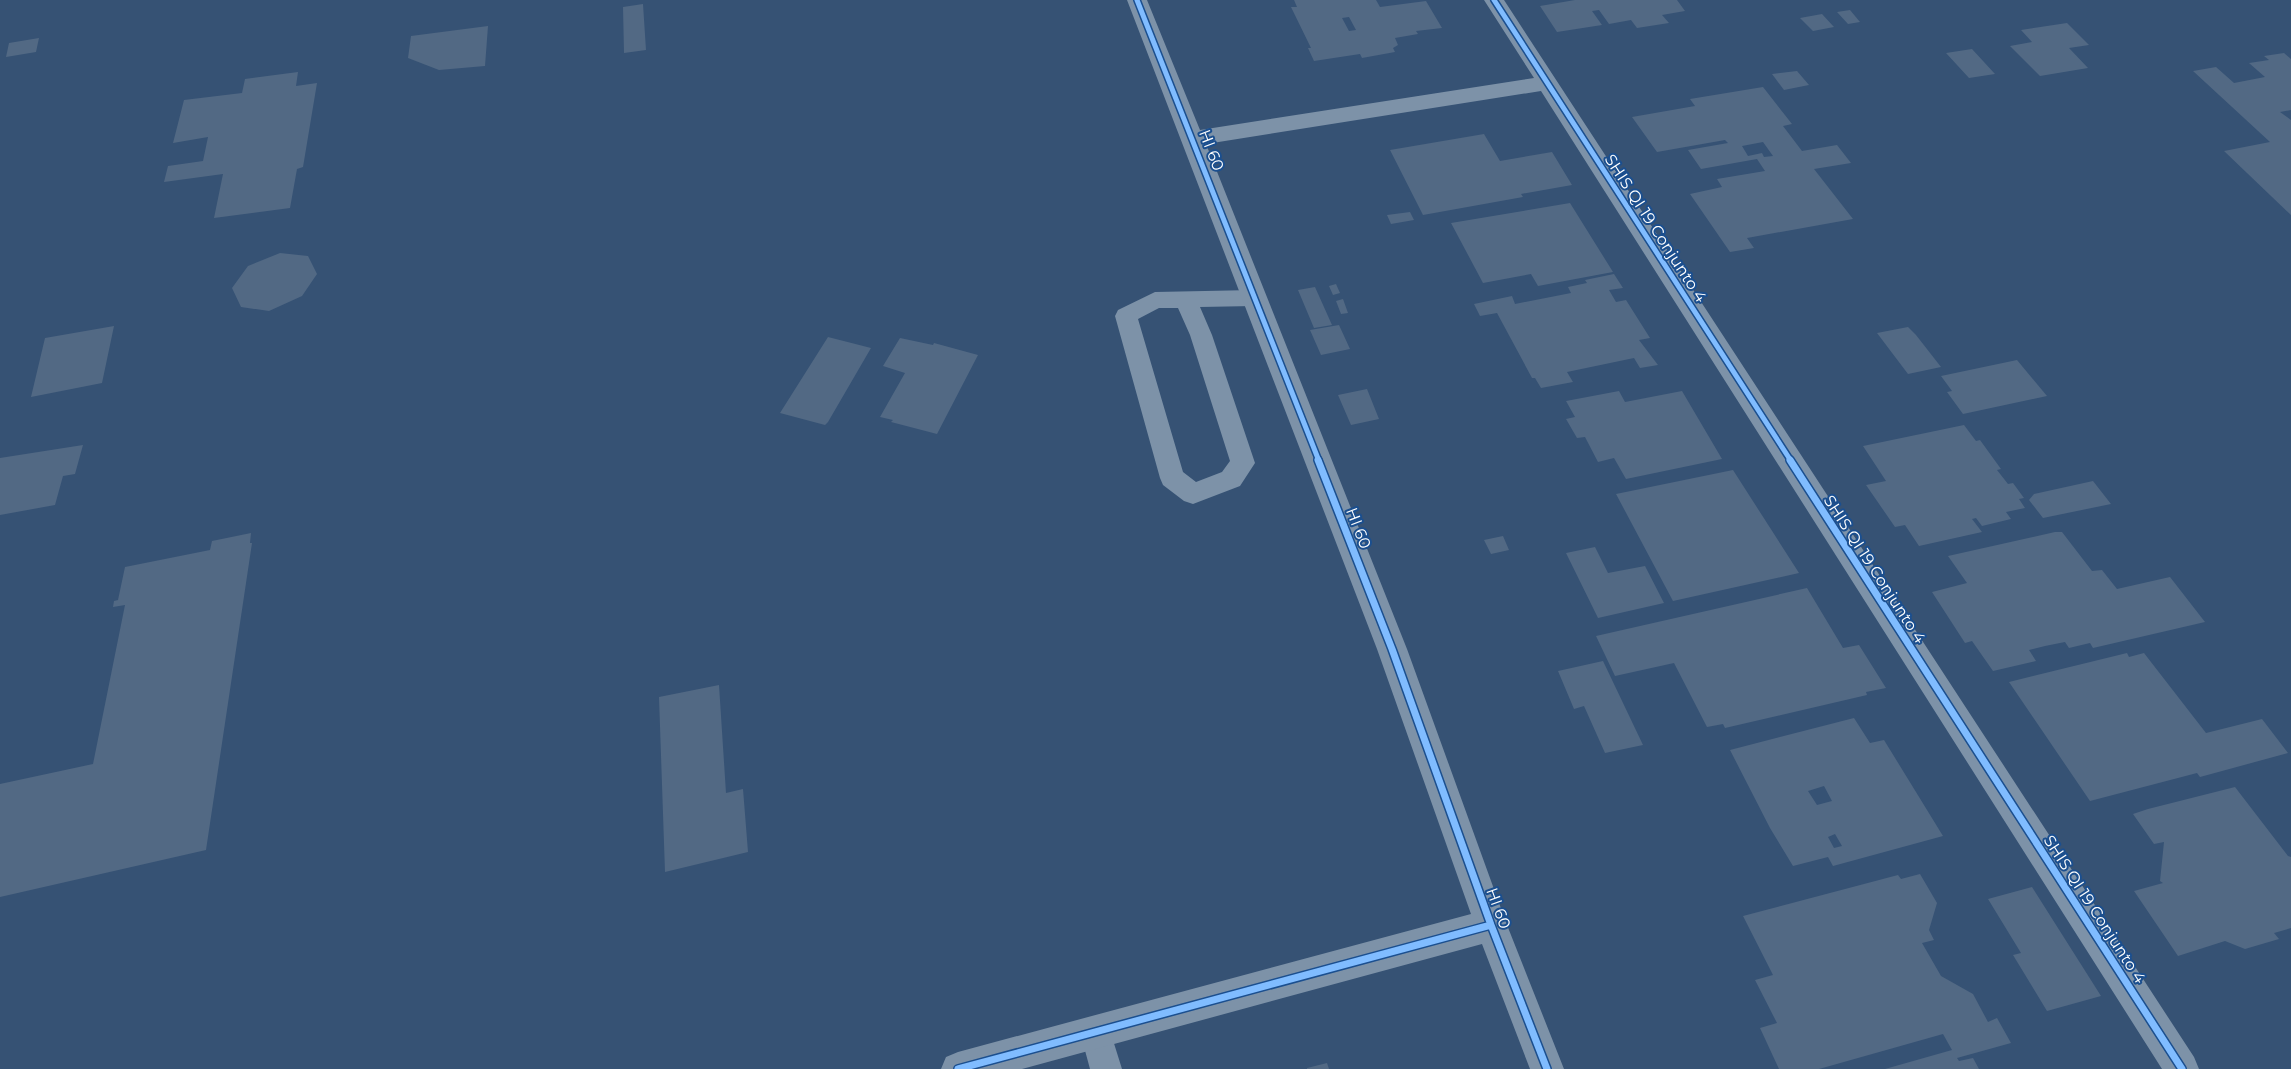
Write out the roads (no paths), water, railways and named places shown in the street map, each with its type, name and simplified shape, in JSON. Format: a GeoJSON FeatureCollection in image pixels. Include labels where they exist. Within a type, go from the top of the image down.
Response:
{"type":"FeatureCollection","features":[{"type":"Feature","properties":{"kind":"street","name":"HI 60"},"geometry":{"type":"LineString","coordinates":[[1136,0],[1193,139],[1392,649],[1491,925],[1547,1069]]}},
{"type":"Feature","properties":{"kind":"street","name":"SHIS QI 19 Conjunto 4"},"geometry":{"type":"LineString","coordinates":[[1494,0],[2182,1069]]}},
{"type":"Feature","properties":{"kind":"street"},"geometry":{"type":"LineString","coordinates":[[1193,139],[1546,83]]}},
{"type":"Feature","properties":{"kind":"street"},"geometry":{"type":"LineString","coordinates":[[958,1069],[1491,925]]}},
{"type":"Feature","properties":{"kind":"lane"},"geometry":{"type":"LineString","coordinates":[[1185,299],[1201,335],[1243,463],[1231,479],[1194,494],[1172,478],[1126,316],[1155,300],[1185,299],[1254,298]]}},
{"type":"Feature","properties":{"kind":"lane"},"geometry":{"type":"LineString","coordinates":[[1096,1032],[1106,1069]]}}]}
